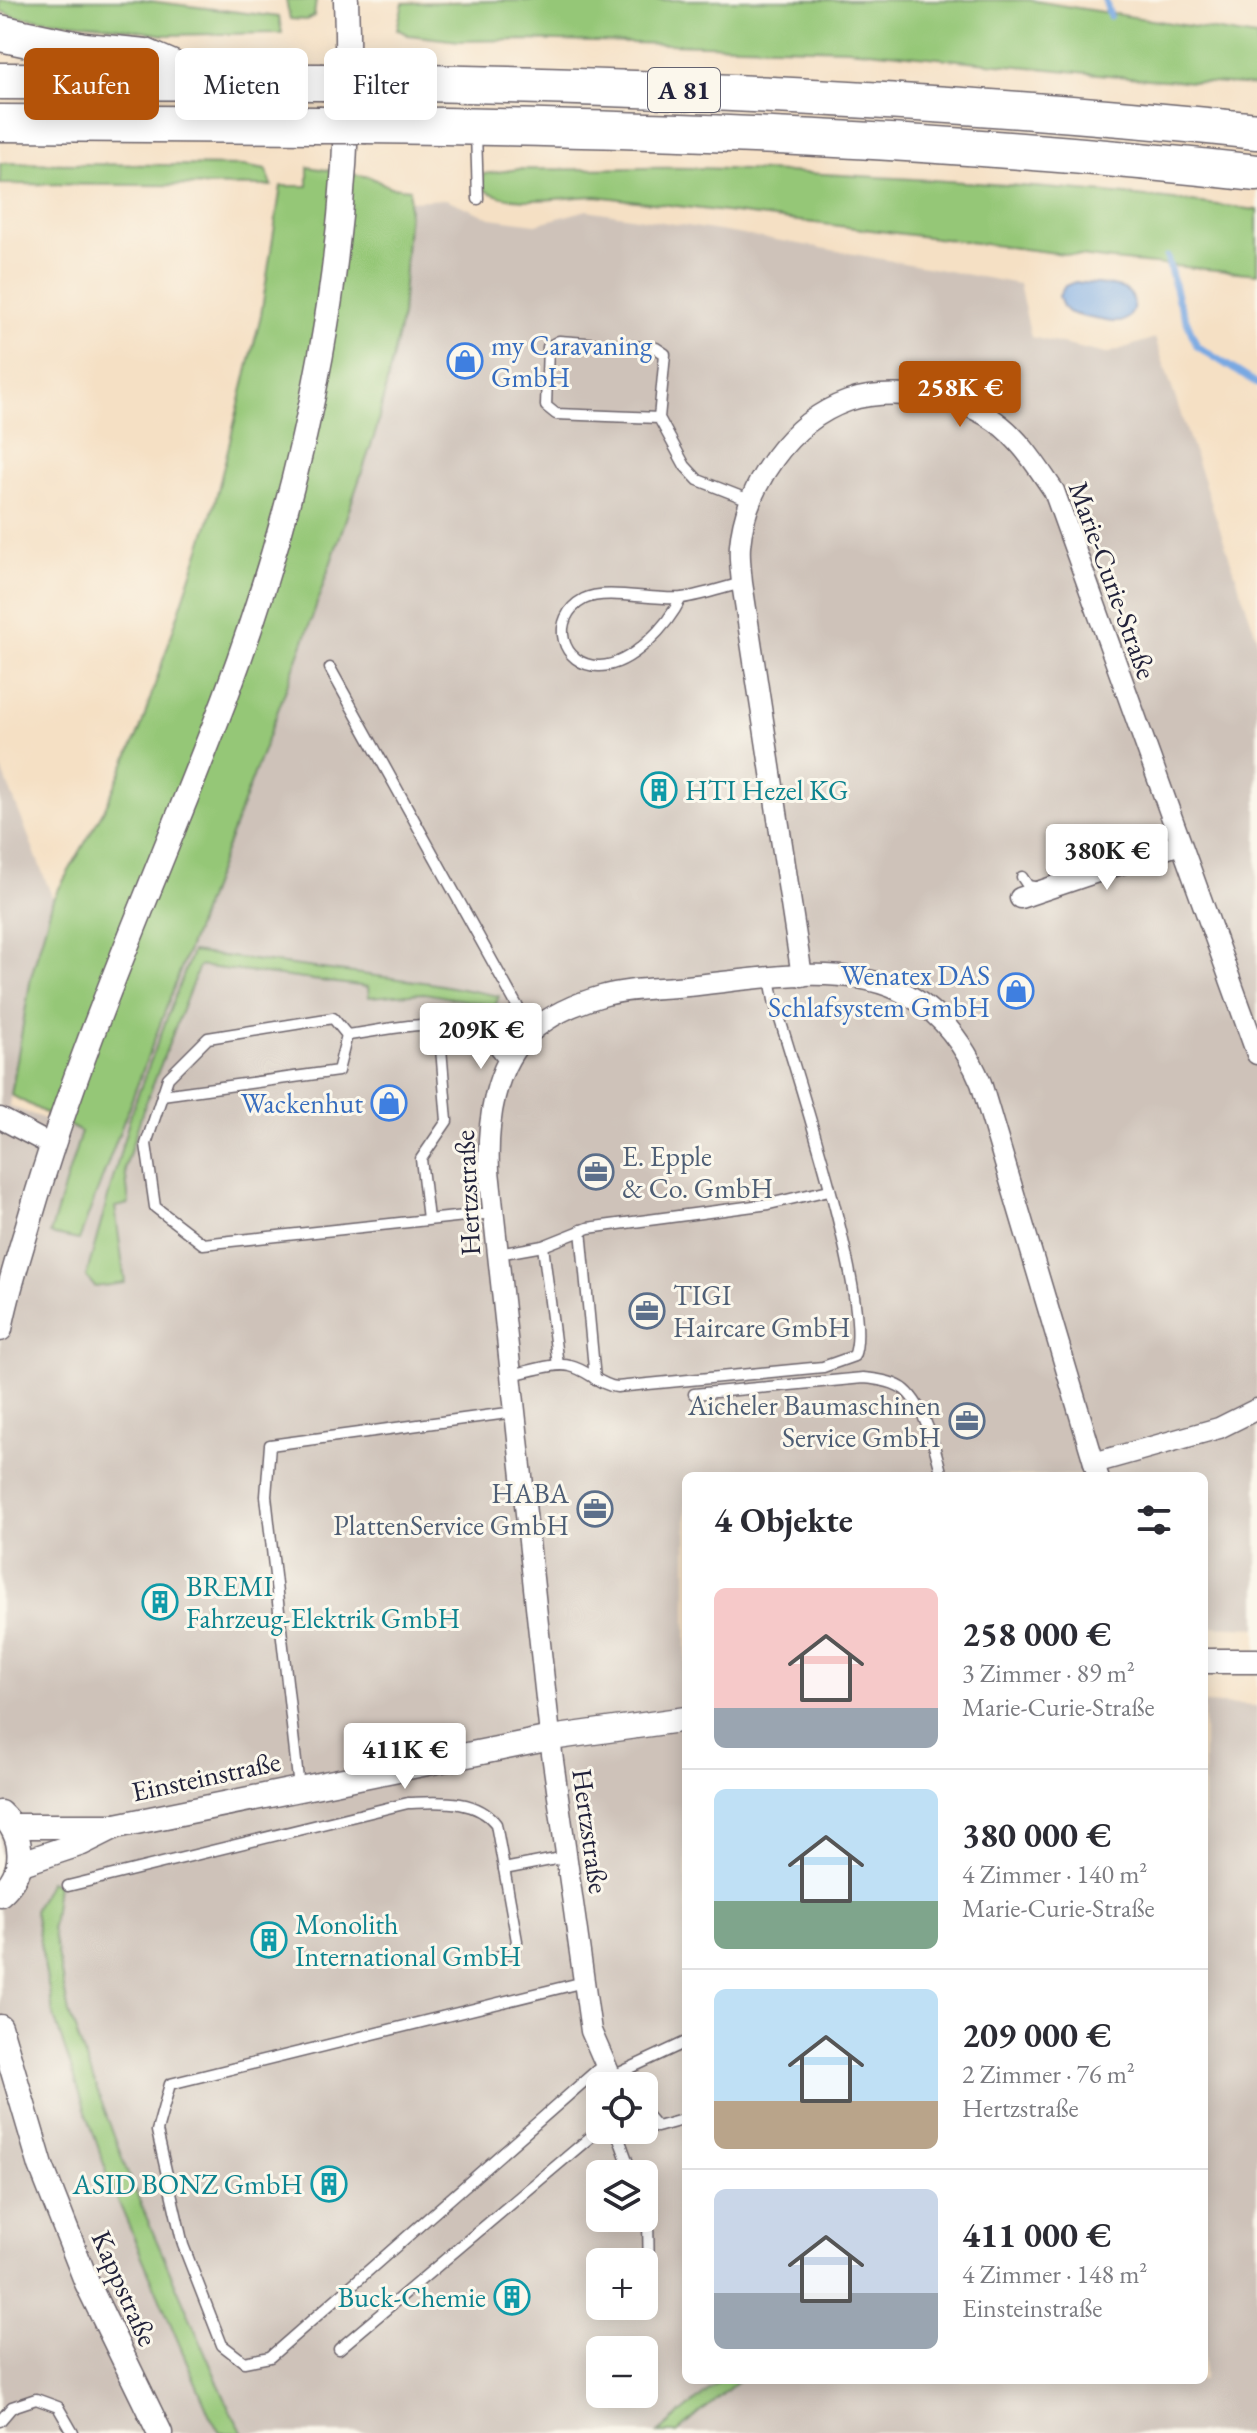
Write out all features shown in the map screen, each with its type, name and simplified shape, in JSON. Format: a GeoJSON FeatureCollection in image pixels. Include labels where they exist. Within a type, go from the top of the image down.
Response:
{"type":"FeatureCollection","features":[{"type":"Feature","properties":{"kind":"highway"},"geometry":{"type":"LineString","coordinates":[[0,33],[84,51],[145,57],[175,70]]}},
{"type":"Feature","properties":{"kind":"highway","name":"A 81"},"geometry":{"type":"LineString","coordinates":[[0,81],[175,81]]}},
{"type":"Feature","properties":{"kind":"highway","name":"A 81"},"geometry":{"type":"LineString","coordinates":[[308,82],[633,88],[832,97],[998,107],[1257,131]]}},
{"type":"Feature","properties":{"kind":"highway","name":"A 81"},"geometry":{"type":"LineString","coordinates":[[0,123],[477,126],[842,140],[1257,173]]}},
{"type":"Feature","properties":{"kind":"street"},"geometry":{"type":"LineString","coordinates":[[0,1329],[51,1145],[99,1013],[225,699],[274,553],[307,428],[321,363],[339,238],[348,98],[346,0]]}},
{"type":"Feature","properties":{"kind":"street","name":"Marie-Curie-Straße"},"geometry":{"type":"LineString","coordinates":[[802,976],[742,583],[740,546],[752,501],[765,473],[785,445],[810,421],[848,400],[882,394],[928,395],[962,405],[994,420],[1021,443],[1054,491],[1257,1054]]}},
{"type":"Feature","properties":{"kind":"street"},"geometry":{"type":"LineString","coordinates":[[1021,888],[1046,889],[1180,844]]}},
{"type":"Feature","properties":{"kind":"street","name":"Hertzstraße"},"geometry":{"type":"LineString","coordinates":[[610,2072],[591,2031],[566,1857],[493,1213],[487,1133],[492,1103],[507,1064],[520,1042],[531,1031],[578,1004],[606,995],[770,978],[842,975],[878,982],[898,990],[932,1012],[961,1043],[988,1103],[1096,1469]]}},
{"type":"Feature","properties":{"kind":"street"},"geometry":{"type":"LineString","coordinates":[[0,1118],[51,1145]]}},
{"type":"Feature","properties":{"kind":"street"},"geometry":{"type":"LineString","coordinates":[[1096,1469],[1219,1428],[1257,1409]]}},
{"type":"Feature","properties":{"kind":"street"},"geometry":{"type":"LineString","coordinates":[[1208,1661],[1257,1661]]}},
{"type":"Feature","properties":{"kind":"street","name":"Einsteinstraße"},"geometry":{"type":"LineString","coordinates":[[19,1864],[82,1843],[116,1826],[551,1738],[682,1720]]}},
{"type":"Feature","properties":{"kind":"street"},"geometry":{"type":"LineString","coordinates":[[0,1894],[11,1882],[19,1864],[19,1844],[6,1819]]}},
{"type":"Feature","properties":{"kind":"street","name":"Einsteinstraße"},"geometry":{"type":"LineString","coordinates":[[6,1819],[116,1826]]}},
{"type":"Feature","properties":{"kind":"street","name":"Kappstraße"},"geometry":{"type":"LineString","coordinates":[[0,2027],[47,2181],[87,2283],[160,2433]]}},
{"type":"Feature","properties":{"kind":"lane"},"geometry":{"type":"LineString","coordinates":[[477,126],[478,199]]}},
{"type":"Feature","properties":{"kind":"lane"},"geometry":{"type":"LineString","coordinates":[[659,418],[556,414],[546,406],[548,347],[559,341],[656,348],[665,354],[659,418],[685,466],[698,480],[752,501]]}},
{"type":"Feature","properties":{"kind":"lane"},"geometry":{"type":"LineString","coordinates":[[681,598],[673,616],[648,642],[612,666],[591,666],[575,657],[564,643],[561,632],[568,611],[586,598],[681,598],[742,583]]}},
{"type":"Feature","properties":{"kind":"lane"},"geometry":{"type":"LineString","coordinates":[[330,668],[531,1031]]}},
{"type":"Feature","properties":{"kind":"lane"},"geometry":{"type":"LineString","coordinates":[[511,1375],[570,1365],[606,1386],[617,1387],[823,1367],[854,1356],[858,1347],[855,1302],[847,1257],[770,978]]}},
{"type":"Feature","properties":{"kind":"lane"},"geometry":{"type":"LineString","coordinates":[[347,1035],[333,1018],[208,1038],[168,1078],[146,1144],[155,1207],[203,1244],[493,1213]]}},
{"type":"Feature","properties":{"kind":"lane"},"geometry":{"type":"LineString","coordinates":[[428,1219],[421,1159],[447,1121],[439,1024]]}},
{"type":"Feature","properties":{"kind":"lane"},"geometry":{"type":"LineString","coordinates":[[347,1035],[439,1024],[460,1026],[485,1038],[507,1064]]}},
{"type":"Feature","properties":{"kind":"lane"},"geometry":{"type":"LineString","coordinates":[[162,1095],[338,1071],[347,1035]]}},
{"type":"Feature","properties":{"kind":"lane"},"geometry":{"type":"LineString","coordinates":[[498,1254],[543,1246],[581,1230],[769,1204],[829,1190]]}},
{"type":"Feature","properties":{"kind":"lane"},"geometry":{"type":"LineString","coordinates":[[581,1230],[595,1379]]}},
{"type":"Feature","properties":{"kind":"lane"},"geometry":{"type":"LineString","coordinates":[[543,1246],[558,1365]]}},
{"type":"Feature","properties":{"kind":"lane"},"geometry":{"type":"LineString","coordinates":[[694,1394],[863,1378],[885,1380],[905,1390],[919,1412],[933,1442],[941,1472]]}},
{"type":"Feature","properties":{"kind":"lane"},"geometry":{"type":"LineString","coordinates":[[299,1788],[266,1496],[270,1445],[515,1412]]}},
{"type":"Feature","properties":{"kind":"lane"},"geometry":{"type":"LineString","coordinates":[[68,1886],[408,1803],[462,1804],[486,1812],[496,1824],[517,1941],[513,1953],[478,1961]]}},
{"type":"Feature","properties":{"kind":"lane"},"geometry":{"type":"LineString","coordinates":[[504,1869],[566,1857]]}},
{"type":"Feature","properties":{"kind":"lane"},"geometry":{"type":"LineString","coordinates":[[584,1982],[170,2084],[157,2131],[183,2245],[222,2345],[244,2362],[270,2357],[586,2100]]}},
{"type":"Feature","properties":{"kind":"lane"},"geometry":{"type":"LineString","coordinates":[[625,2072],[682,2044]]}},
{"type":"Feature","properties":{"kind":"lane"},"geometry":{"type":"LineString","coordinates":[[658,2127],[682,2120]]}},
{"type":"Feature","properties":{"kind":"lane"},"geometry":{"type":"LineString","coordinates":[[339,2349],[586,2141]]}},
{"type":"Feature","properties":{"kind":"lane"},"geometry":{"type":"LineString","coordinates":[[0,2421],[12,2407],[36,2399],[58,2407],[73,2433]]}},
{"type":"Feature","properties":{"kind":"shaded area"},"geometry":{"type":"Polygon","coordinates":[[[446,199],[491,218],[536,224],[587,210],[1019,284],[1031,337],[1106,354],[1155,338],[1257,638],[1257,1628],[1208,1626],[1208,1472],[682,1472],[682,2384],[1208,2384],[1208,1703],[1257,1706],[1257,2433],[0,2433],[0,764],[53,899],[31,977],[9,1106],[81,1132],[50,1234],[79,1240],[304,641],[376,431],[402,316],[409,201],[446,199]]]}},
{"type":"Feature","properties":{"kind":"green space"},"geometry":{"type":"Polygon","coordinates":[[[0,0],[141,0],[279,17],[282,33],[164,35],[102,25],[16,17],[0,11],[0,0]]]}},
{"type":"Feature","properties":{"kind":"green space"},"geometry":{"type":"Polygon","coordinates":[[[286,0],[316,0],[314,16],[306,20],[290,19],[286,0]]]}},
{"type":"Feature","properties":{"kind":"green space"},"geometry":{"type":"Polygon","coordinates":[[[1029,0],[1257,37],[1257,86],[1148,79],[848,49],[459,41],[408,35],[397,29],[403,3],[1029,0]]]}},
{"type":"Feature","properties":{"kind":"green space"},"geometry":{"type":"Polygon","coordinates":[[[0,163],[244,166],[266,170],[272,186],[0,184],[0,163]]]}},
{"type":"Feature","properties":{"kind":"green space"},"geometry":{"type":"Polygon","coordinates":[[[308,167],[370,177],[390,187],[410,189],[402,316],[376,431],[304,641],[79,1240],[50,1234],[81,1132],[11,1095],[31,977],[53,899],[105,808],[140,730],[214,506],[261,315],[281,186],[308,186],[308,167]]]}},
{"type":"Feature","properties":{"kind":"green space"},"geometry":{"type":"Polygon","coordinates":[[[699,168],[858,176],[1058,189],[1257,210],[1257,274],[1112,260],[596,196],[523,200],[495,195],[483,189],[483,174],[519,169],[699,168]]]}},
{"type":"Feature","properties":{"kind":"green space"},"geometry":{"type":"Polygon","coordinates":[[[192,952],[430,983],[499,996],[495,1006],[424,993],[369,997],[368,987],[199,966],[142,1113],[125,1168],[129,1204],[115,1207],[125,1283],[95,1287],[86,1277],[132,1110],[192,952]]]}},
{"type":"Feature","properties":{"kind":"green space"},"geometry":{"type":"Polygon","coordinates":[[[49,1881],[57,1884],[52,1928],[69,2013],[129,2177],[230,2410],[243,2433],[220,2433],[210,2416],[110,2182],[54,2017],[34,1911],[49,1881]]]}},
{"type":"Feature","properties":{"kind":"green space"},"geometry":{"type":"Polygon","coordinates":[[[716,2384],[734,2384],[677,2433],[658,2433],[716,2384]]]}},
{"type":"Feature","properties":{"kind":"water"},"geometry":{"type":"Polygon","coordinates":[[[1075,282],[1125,290],[1134,303],[1131,314],[1124,321],[1114,322],[1068,312],[1059,296],[1065,286],[1075,282]]]}},
{"type":"Feature","properties":{"kind":"waterway"},"geometry":{"type":"LineString","coordinates":[[1105,0],[1110,16]]}},
{"type":"Feature","properties":{"kind":"waterway"},"geometry":{"type":"LineString","coordinates":[[1167,257],[1178,300],[1197,346],[1257,384]]}},
{"type":"Feature","properties":{"kind":"place","name":"my Caravaning GmbH"},"geometry":{"type":"Point","coordinates":[465,361]}},
{"type":"Feature","properties":{"kind":"place","name":"HTI Hezel KG"},"geometry":{"type":"Point","coordinates":[659,790]}},
{"type":"Feature","properties":{"kind":"place","name":"Wenatex DAS Schlafsystem GmbH"},"geometry":{"type":"Point","coordinates":[1016,991]}},
{"type":"Feature","properties":{"kind":"place","name":"Wackenhut"},"geometry":{"type":"Point","coordinates":[389,1103]}},
{"type":"Feature","properties":{"kind":"place","name":"E. Epple & Co. GmbH"},"geometry":{"type":"Point","coordinates":[596,1172]}},
{"type":"Feature","properties":{"kind":"place","name":"TIGI Haircare GmbH"},"geometry":{"type":"Point","coordinates":[647,1311]}},
{"type":"Feature","properties":{"kind":"place","name":"Aicheler Baumaschinen Service GmbH"},"geometry":{"type":"Point","coordinates":[967,1421]}},
{"type":"Feature","properties":{"kind":"place","name":"HABA PlattenService GmbH"},"geometry":{"type":"Point","coordinates":[595,1509]}},
{"type":"Feature","properties":{"kind":"place","name":"BREMI Fahrzeug-Elektrik GmbH"},"geometry":{"type":"Point","coordinates":[160,1602]}},
{"type":"Feature","properties":{"kind":"place","name":"Monolith International GmbH"},"geometry":{"type":"Point","coordinates":[269,1940]}},
{"type":"Feature","properties":{"kind":"place","name":"ASID BONZ GmbH"},"geometry":{"type":"Point","coordinates":[329,2184]}},
{"type":"Feature","properties":{"kind":"place","name":"Buck-Chemie"},"geometry":{"type":"Point","coordinates":[512,2297]}}]}
